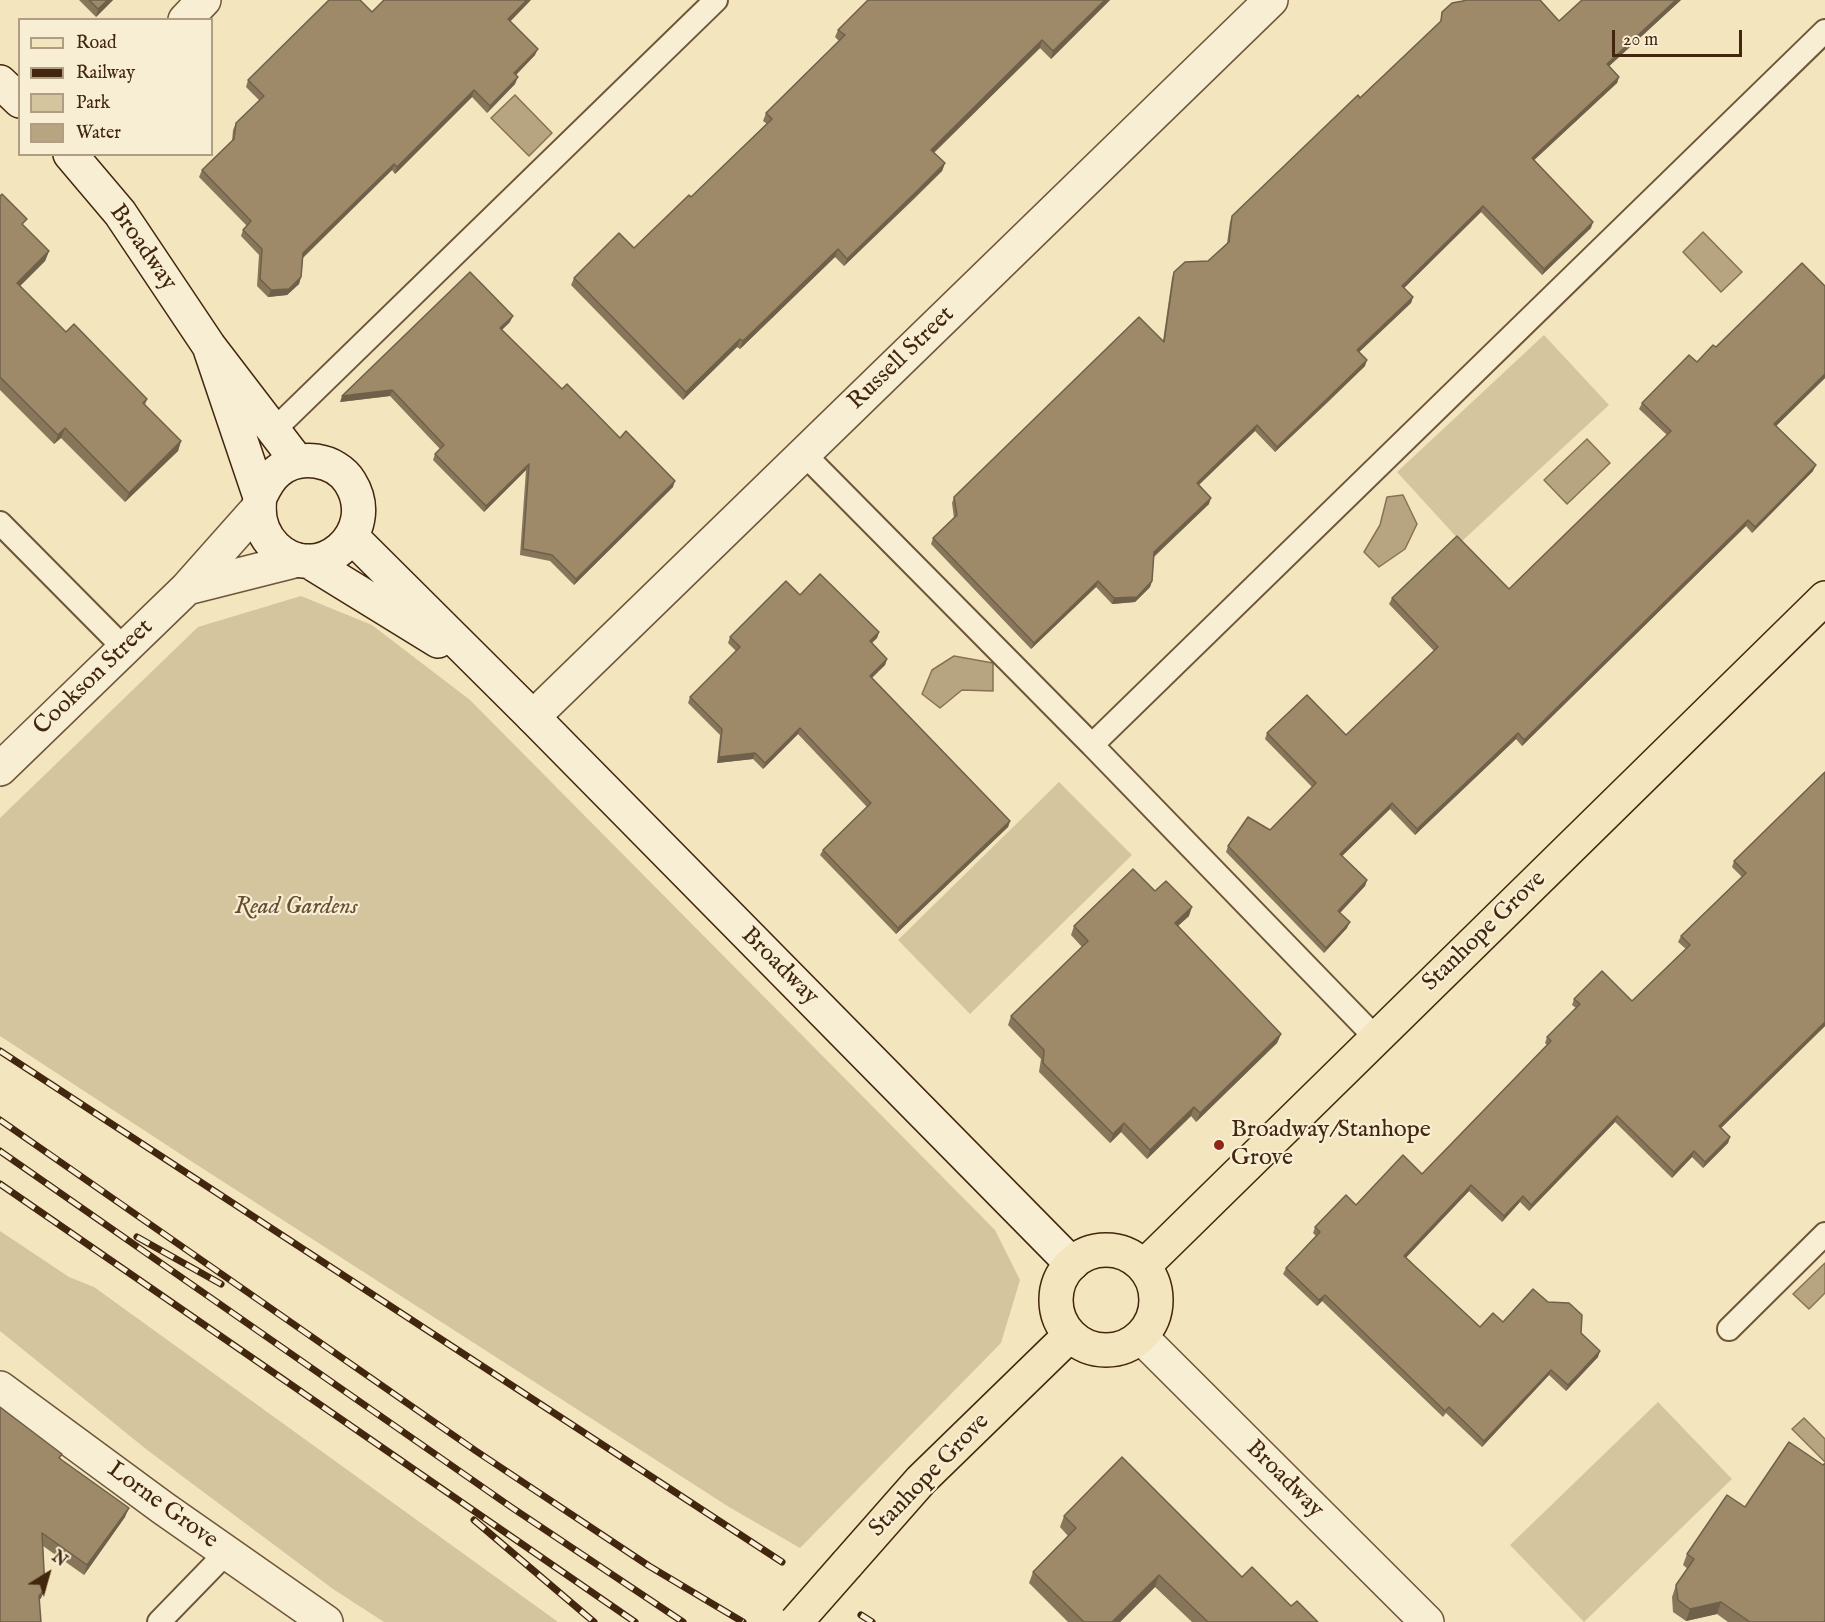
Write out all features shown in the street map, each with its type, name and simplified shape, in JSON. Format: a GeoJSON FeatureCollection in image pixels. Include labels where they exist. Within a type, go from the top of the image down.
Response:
{"type":"FeatureCollection","features":[{"type":"Feature","properties":{"kind":"main road","name":"Stanhope Grove"},"geometry":{"type":"LineString","coordinates":[[1144,1266],[1825,598]]}},
{"type":"Feature","properties":{"kind":"main road"},"geometry":{"type":"LineString","coordinates":[[1102,1250],[1119,1251],[1135,1258],[1144,1266],[1154,1281],[1158,1301],[1154,1320],[1141,1337],[1126,1346],[1107,1352],[1087,1348],[1070,1335],[1058,1317],[1055,1297],[1062,1278],[1072,1264],[1085,1254],[1102,1250]]}},
{"type":"Feature","properties":{"kind":"main road","name":"Stanhope Grove"},"geometry":{"type":"LineString","coordinates":[[796,1622],[921,1480],[1070,1335]]}},
{"type":"Feature","properties":{"kind":"street"},"geometry":{"type":"LineString","coordinates":[[187,18],[204,0]]}},
{"type":"Feature","properties":{"kind":"street","name":"Russell Street"},"geometry":{"type":"LineString","coordinates":[[533,717],[1271,0]]}},
{"type":"Feature","properties":{"kind":"street"},"geometry":{"type":"LineString","coordinates":[[0,82],[18,99]]}},
{"type":"Feature","properties":{"kind":"street","name":"Broadway"},"geometry":{"type":"LineString","coordinates":[[72,156],[120,213],[209,346],[297,461]]}},
{"type":"Feature","properties":{"kind":"street","name":"Broadway"},"geometry":{"type":"LineString","coordinates":[[209,346],[260,502],[260,525],[269,541],[281,553],[303,560],[486,670]]}},
{"type":"Feature","properties":{"kind":"street"},"geometry":{"type":"LineString","coordinates":[[187,588],[303,560],[325,558],[340,551],[352,537],[358,525],[360,508],[356,491],[346,475],[332,465],[315,460],[297,461],[280,469],[267,482],[260,502]]}},
{"type":"Feature","properties":{"kind":"street","name":"Cookson Street"},"geometry":{"type":"LineString","coordinates":[[0,768],[187,588],[260,502]]}},
{"type":"Feature","properties":{"kind":"street","name":"Broadway"},"geometry":{"type":"LineString","coordinates":[[352,537],[533,717],[1072,1264]]}},
{"type":"Feature","properties":{"kind":"street","name":"Broadway"},"geometry":{"type":"LineString","coordinates":[[1141,1337],[1427,1622]]}},
{"type":"Feature","properties":{"kind":"street","name":"Lorne Grove"},"geometry":{"type":"LineString","coordinates":[[0,1388],[163,1508],[326,1622]]}},
{"type":"Feature","properties":{"kind":"lane"},"geometry":{"type":"LineString","coordinates":[[273,431],[716,0]]}},
{"type":"Feature","properties":{"kind":"lane"},"geometry":{"type":"LineString","coordinates":[[1092,745],[1825,31]]}},
{"type":"Feature","properties":{"kind":"lane"},"geometry":{"type":"LineString","coordinates":[[804,454],[1092,745],[1376,1038]]}},
{"type":"Feature","properties":{"kind":"lane"},"geometry":{"type":"LineString","coordinates":[[0,523],[125,649]]}},
{"type":"Feature","properties":{"kind":"lane"},"geometry":{"type":"LineString","coordinates":[[1729,1329],[1825,1234]]}},
{"type":"Feature","properties":{"kind":"lane"},"geometry":{"type":"LineString","coordinates":[[159,1622],[226,1552]]}},
{"type":"Feature","properties":{"kind":"green space"},"geometry":{"type":"Polygon","coordinates":[[[1544,335],[1609,405],[1461,542],[1397,472],[1544,335]]]}},
{"type":"Feature","properties":{"kind":"green space","name":"Read Gardens"},"geometry":{"type":"Polygon","coordinates":[[[301,596],[372,625],[470,700],[995,1230],[1020,1280],[1001,1343],[800,1548],[729,1507],[0,1036],[0,818],[198,627],[301,596]]]}},
{"type":"Feature","properties":{"kind":"green space"},"geometry":{"type":"Polygon","coordinates":[[[1059,782],[1132,855],[970,1014],[898,940],[1059,782]]]}},
{"type":"Feature","properties":{"kind":"green space"},"geometry":{"type":"Polygon","coordinates":[[[0,1231],[69,1277],[94,1287],[558,1622],[384,1622],[333,1589],[146,1449],[0,1331],[0,1231]]]}},
{"type":"Feature","properties":{"kind":"green space"},"geometry":{"type":"Polygon","coordinates":[[[1658,1402],[1732,1479],[1584,1622],[1510,1545],[1658,1402]]]}},
{"type":"Feature","properties":{"kind":"water"},"geometry":{"type":"Polygon","coordinates":[[[515,95],[552,133],[529,156],[491,118],[515,95]]]}},
{"type":"Feature","properties":{"kind":"water"},"geometry":{"type":"Polygon","coordinates":[[[1703,232],[1742,272],[1721,292],[1683,252],[1703,232]]]}},
{"type":"Feature","properties":{"kind":"water"},"geometry":{"type":"Polygon","coordinates":[[[1587,439],[1610,463],[1567,504],[1544,480],[1587,439]]]}},
{"type":"Feature","properties":{"kind":"water"},"geometry":{"type":"Polygon","coordinates":[[[1403,495],[1417,524],[1405,549],[1379,567],[1364,552],[1380,525],[1387,497],[1403,495]]]}},
{"type":"Feature","properties":{"kind":"water"},"geometry":{"type":"Polygon","coordinates":[[[954,656],[993,663],[993,691],[962,690],[940,708],[922,694],[932,670],[954,656]]]}},
{"type":"Feature","properties":{"kind":"water"},"geometry":{"type":"Polygon","coordinates":[[[1825,1263],[1825,1293],[1809,1309],[1793,1294],[1825,1263]]]}},
{"type":"Feature","properties":{"kind":"water"},"geometry":{"type":"Polygon","coordinates":[[[1804,1418],[1825,1439],[1825,1462],[1792,1429],[1804,1418]]]}},
{"type":"Feature","properties":{"kind":"building"},"geometry":{"type":"Polygon","coordinates":[[[89,0],[108,0],[98,9],[89,0]]]}},
{"type":"Feature","properties":{"kind":"building"},"geometry":{"type":"Polygon","coordinates":[[[329,0],[360,0],[372,12],[384,0],[527,0],[508,19],[538,49],[514,73],[518,77],[490,106],[474,90],[397,167],[394,164],[303,253],[301,277],[289,289],[271,290],[260,279],[262,249],[243,230],[251,221],[202,170],[234,139],[236,123],[264,96],[248,80],[329,0]]]}},
{"type":"Feature","properties":{"kind":"building"},"geometry":{"type":"Polygon","coordinates":[[[868,0],[1105,0],[1053,51],[1042,40],[931,150],[945,163],[917,191],[847,259],[838,249],[743,341],[740,339],[686,392],[574,278],[619,233],[634,248],[689,195],[691,197],[772,119],[766,113],[845,35],[838,30],[868,0]]]}},
{"type":"Feature","properties":{"kind":"building"},"geometry":{"type":"Polygon","coordinates":[[[1465,0],[1540,0],[1559,21],[1582,0],[1676,0],[1607,64],[1619,77],[1532,158],[1593,222],[1544,269],[1483,206],[1402,286],[1413,297],[1357,350],[1367,360],[1329,397],[1277,447],[1257,425],[1197,483],[1211,498],[1154,552],[1152,581],[1137,597],[1114,598],[1098,581],[1034,643],[933,538],[957,515],[954,497],[1139,317],[1164,342],[1174,272],[1185,262],[1208,261],[1229,242],[1232,216],[1358,95],[1360,98],[1441,21],[1442,12],[1452,3],[1465,0]]]}},
{"type":"Feature","properties":{"kind":"building"},"geometry":{"type":"Polygon","coordinates":[[[2,194],[27,219],[22,224],[49,251],[17,283],[66,332],[74,324],[147,399],[143,403],[181,441],[129,493],[65,428],[58,435],[0,377],[0,196],[2,194]]]}},
{"type":"Feature","properties":{"kind":"building"},"geometry":{"type":"Polygon","coordinates":[[[1802,263],[1825,286],[1825,374],[1774,424],[1816,465],[1755,527],[1748,520],[1524,740],[1518,733],[1417,829],[1392,803],[1340,854],[1367,880],[1338,911],[1350,922],[1326,948],[1228,846],[1248,817],[1270,830],[1316,783],[1267,733],[1307,695],[1346,735],[1438,647],[1392,598],[1457,536],[1509,589],[1671,431],[1642,403],[1689,355],[1697,362],[1713,345],[1716,347],[1802,263]]]}},
{"type":"Feature","properties":{"kind":"building"},"geometry":{"type":"Polygon","coordinates":[[[470,272],[513,316],[500,328],[562,389],[567,384],[620,438],[626,431],[675,481],[576,579],[552,555],[523,549],[529,464],[486,506],[435,454],[444,445],[392,390],[342,396],[470,272]]]}},
{"type":"Feature","properties":{"kind":"building"},"geometry":{"type":"Polygon","coordinates":[[[820,574],[879,632],[870,641],[887,659],[870,676],[1010,821],[898,928],[823,850],[871,803],[800,728],[765,763],[755,753],[719,757],[722,729],[690,697],[740,647],[730,637],[786,581],[800,595],[820,574]]]}},
{"type":"Feature","properties":{"kind":"building"},"geometry":{"type":"Polygon","coordinates":[[[1825,772],[1825,1022],[1719,1126],[1730,1137],[1705,1162],[1694,1151],[1674,1172],[1617,1116],[1531,1205],[1523,1196],[1504,1216],[1471,1185],[1404,1256],[1480,1327],[1493,1313],[1503,1322],[1533,1289],[1548,1302],[1569,1303],[1582,1315],[1581,1333],[1600,1351],[1568,1385],[1551,1370],[1484,1441],[1449,1407],[1445,1411],[1325,1295],[1319,1300],[1286,1268],[1320,1232],[1315,1227],[1346,1195],[1356,1205],[1403,1155],[1422,1174],[1551,1041],[1547,1037],[1580,1004],[1574,999],[1602,971],[1632,1001],[1690,945],[1681,936],[1746,873],[1734,861],[1825,772]]]}},
{"type":"Feature","properties":{"kind":"building"},"geometry":{"type":"Polygon","coordinates":[[[1133,869],[1155,891],[1166,881],[1192,907],[1175,923],[1281,1034],[1200,1113],[1194,1107],[1150,1150],[1124,1123],[1113,1134],[1043,1063],[1044,1050],[1011,1016],[1088,941],[1074,926],[1133,869]]]}},
{"type":"Feature","properties":{"kind":"building"},"geometry":{"type":"Polygon","coordinates":[[[0,1407],[62,1454],[59,1458],[129,1508],[87,1565],[42,1533],[45,1589],[39,1596],[41,1622],[0,1622],[0,1407]]]}},
{"type":"Feature","properties":{"kind":"building"},"geometry":{"type":"Polygon","coordinates":[[[1789,1442],[1823,1465],[1825,1463],[1824,1622],[1750,1622],[1721,1602],[1690,1609],[1678,1600],[1676,1585],[1694,1559],[1687,1554],[1727,1495],[1745,1507],[1789,1442]]]}},
{"type":"Feature","properties":{"kind":"building"},"geometry":{"type":"Polygon","coordinates":[[[1122,1457],[1242,1577],[1252,1567],[1291,1606],[1297,1601],[1318,1622],[1208,1622],[1159,1575],[1112,1622],[1084,1622],[1033,1572],[1076,1528],[1064,1516],[1122,1457]]]}},
{"type":"Feature","properties":{"kind":"railway"},"geometry":{"type":"LineString","coordinates":[[0,1051],[782,1562]]}},
{"type":"Feature","properties":{"kind":"railway"},"geometry":{"type":"LineString","coordinates":[[0,1120],[476,1451],[649,1566],[743,1622]]}},
{"type":"Feature","properties":{"kind":"railway"},"geometry":{"type":"LineString","coordinates":[[0,1151],[511,1507],[683,1622]]}},
{"type":"Feature","properties":{"kind":"railway"},"geometry":{"type":"LineString","coordinates":[[0,1184],[635,1622]]}},
{"type":"Feature","properties":{"kind":"railway"},"geometry":{"type":"LineString","coordinates":[[137,1237],[221,1284]]}},
{"type":"Feature","properties":{"kind":"railway"},"geometry":{"type":"LineString","coordinates":[[474,1520],[594,1622]]}},
{"type":"Feature","properties":{"kind":"railway"},"geometry":{"type":"LineString","coordinates":[[861,1615],[872,1622]]}},
{"type":"Feature","properties":{"kind":"place","name":"Broadway/Stanhope Grove"},"geometry":{"type":"Point","coordinates":[1219,1145]}}]}
